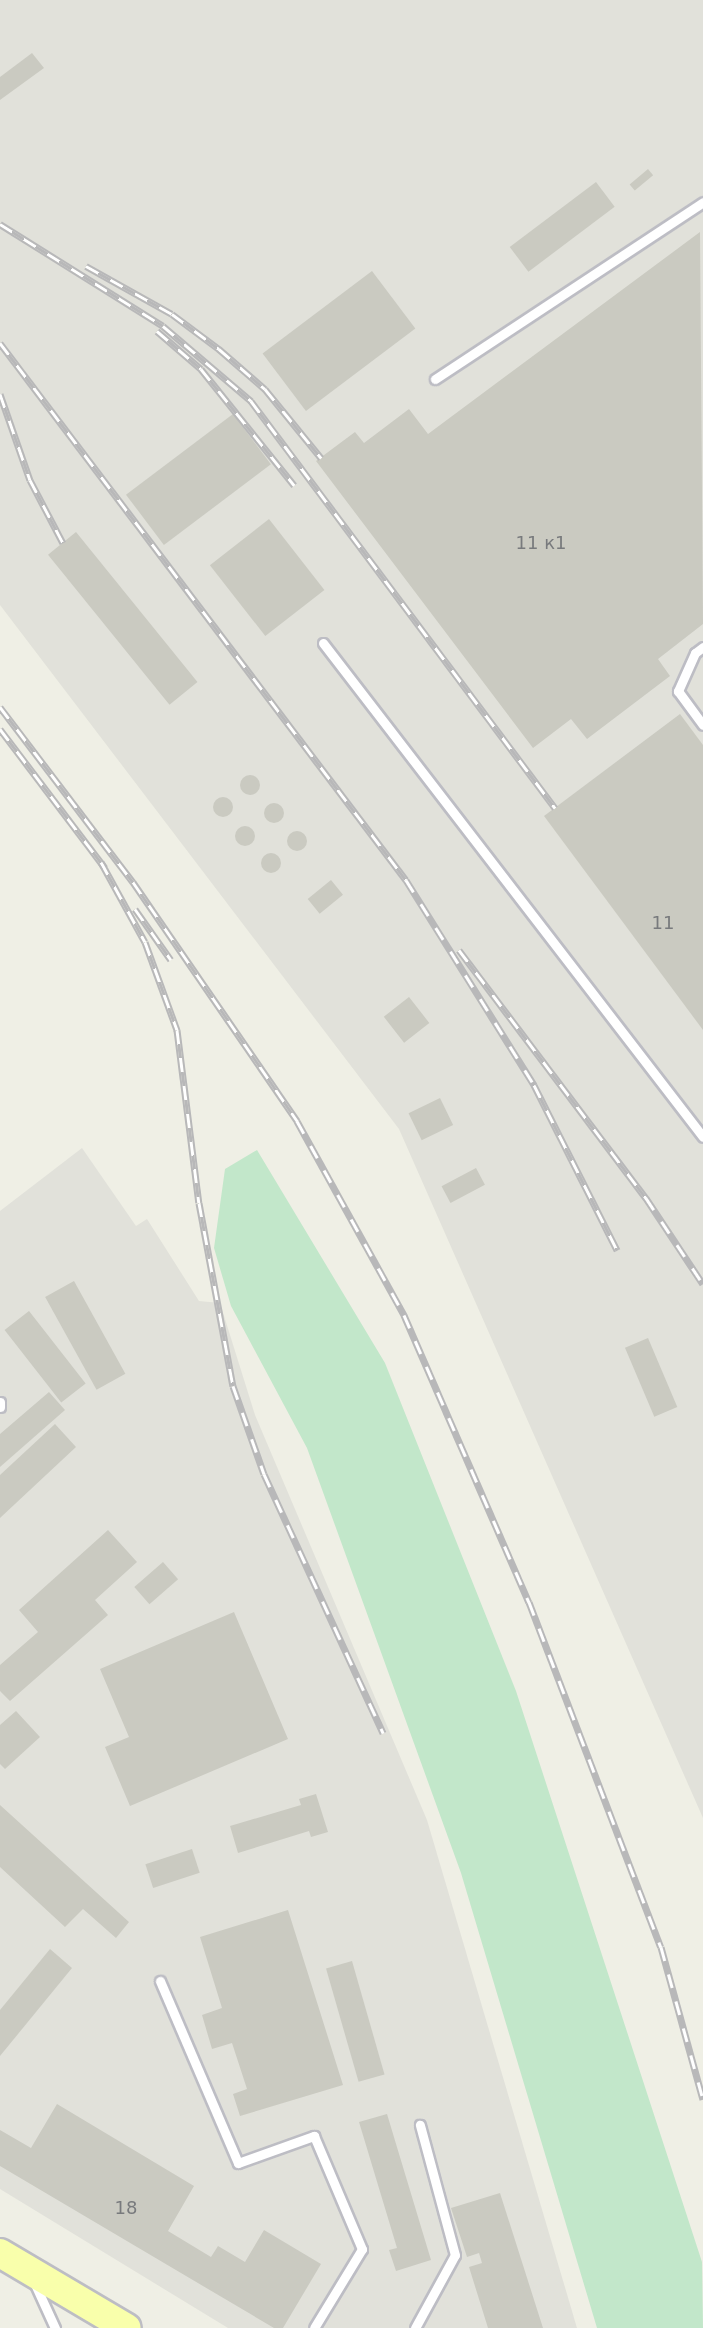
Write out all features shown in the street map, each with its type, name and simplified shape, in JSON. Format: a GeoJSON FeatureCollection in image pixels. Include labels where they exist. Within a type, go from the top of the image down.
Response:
{"type":"FeatureCollection","features":[{"type":"Feature","properties":{"kind":"main road"},"geometry":{"type":"LineString","coordinates":[[0,2253],[127,2328]]}},
{"type":"Feature","properties":{"kind":"lane"},"geometry":{"type":"LineString","coordinates":[[435,379],[703,202]]}},
{"type":"Feature","properties":{"kind":"lane"},"geometry":{"type":"LineString","coordinates":[[323,643],[703,1137]]}},
{"type":"Feature","properties":{"kind":"lane"},"geometry":{"type":"LineString","coordinates":[[703,647],[695,653],[678,691],[703,725]]}},
{"type":"Feature","properties":{"kind":"lane"},"geometry":{"type":"LineString","coordinates":[[0,1402],[0,1407]]}},
{"type":"Feature","properties":{"kind":"lane"},"geometry":{"type":"LineString","coordinates":[[160,1981],[238,2163],[314,2136],[362,2249],[314,2328]]}},
{"type":"Feature","properties":{"kind":"lane"},"geometry":{"type":"LineString","coordinates":[[415,2328],[455,2255],[420,2125]]}},
{"type":"Feature","properties":{"kind":"lane"},"geometry":{"type":"LineString","coordinates":[[28,2269],[56,2328]]}},
{"type":"Feature","properties":{"kind":"shaded area"},"geometry":{"type":"Polygon","coordinates":[[[0,0],[703,0],[703,1818],[399,1129],[0,605],[0,0]]]}},
{"type":"Feature","properties":{"kind":"shaded area"},"geometry":{"type":"Polygon","coordinates":[[[82,1148],[136,1226],[147,1219],[199,1301],[220,1303],[255,1415],[427,1820],[577,2328],[228,2328],[0,2189],[0,1211],[82,1148]]]}},
{"type":"Feature","properties":{"kind":"green space"},"geometry":{"type":"Polygon","coordinates":[[[257,1150],[385,1363],[516,1691],[702,2262],[703,2328],[597,2328],[461,1873],[307,1448],[231,1306],[214,1248],[225,1169],[257,1150]]]}},
{"type":"Feature","properties":{"kind":"building"},"geometry":{"type":"Polygon","coordinates":[[[32,53],[44,68],[0,100],[0,77],[32,53]]]}},
{"type":"Feature","properties":{"kind":"building"},"geometry":{"type":"Polygon","coordinates":[[[648,169],[653,175],[635,191],[630,184],[648,169]]]}},
{"type":"Feature","properties":{"kind":"building"},"geometry":{"type":"Polygon","coordinates":[[[596,182],[615,207],[528,272],[510,247],[596,182]]]}},
{"type":"Feature","properties":{"kind":"building"},"geometry":{"type":"Polygon","coordinates":[[[700,232],[703,624],[658,659],[670,676],[587,739],[571,719],[533,748],[316,461],[355,432],[364,443],[409,409],[428,434],[700,232]]]}},
{"type":"Feature","properties":{"kind":"building"},"geometry":{"type":"Polygon","coordinates":[[[372,271],[415,329],[306,411],[263,353],[372,271]]]}},
{"type":"Feature","properties":{"kind":"building"},"geometry":{"type":"Polygon","coordinates":[[[233,414],[271,464],[164,545],[126,495],[233,414]]]}},
{"type":"Feature","properties":{"kind":"building"},"geometry":{"type":"Polygon","coordinates":[[[269,519],[324,590],[265,636],[210,565],[269,519]]]}},
{"type":"Feature","properties":{"kind":"building"},"geometry":{"type":"Polygon","coordinates":[[[76,532],[197,682],[169,705],[48,555],[76,532]]]}},
{"type":"Feature","properties":{"kind":"building"},"geometry":{"type":"Polygon","coordinates":[[[680,714],[703,745],[703,1030],[544,816],[680,714]]]}},
{"type":"Feature","properties":{"kind":"building"},"geometry":{"type":"Polygon","coordinates":[[[250,775],[257,778],[260,785],[257,792],[250,795],[243,792],[240,785],[243,778],[250,775]]]}},
{"type":"Feature","properties":{"kind":"building"},"geometry":{"type":"Polygon","coordinates":[[[223,797],[230,800],[233,807],[230,814],[223,817],[216,814],[213,807],[216,800],[223,797]]]}},
{"type":"Feature","properties":{"kind":"building"},"geometry":{"type":"Polygon","coordinates":[[[274,803],[281,806],[284,813],[281,820],[274,823],[267,820],[264,813],[267,806],[274,803]]]}},
{"type":"Feature","properties":{"kind":"building"},"geometry":{"type":"Polygon","coordinates":[[[245,826],[252,829],[255,836],[252,843],[245,846],[238,843],[235,836],[238,829],[245,826]]]}},
{"type":"Feature","properties":{"kind":"building"},"geometry":{"type":"Polygon","coordinates":[[[297,831],[304,834],[307,841],[304,848],[297,851],[290,848],[287,841],[290,834],[297,831]]]}},
{"type":"Feature","properties":{"kind":"building"},"geometry":{"type":"Polygon","coordinates":[[[271,853],[278,856],[281,863],[278,870],[271,873],[264,870],[261,863],[264,856],[271,853]]]}},
{"type":"Feature","properties":{"kind":"building"},"geometry":{"type":"Polygon","coordinates":[[[331,880],[343,895],[320,914],[308,899],[331,880]]]}},
{"type":"Feature","properties":{"kind":"building"},"geometry":{"type":"Polygon","coordinates":[[[409,997],[429,1023],[404,1043],[384,1017],[409,997]]]}},
{"type":"Feature","properties":{"kind":"building"},"geometry":{"type":"Polygon","coordinates":[[[440,1098],[453,1125],[422,1140],[409,1113],[440,1098]]]}},
{"type":"Feature","properties":{"kind":"building"},"geometry":{"type":"Polygon","coordinates":[[[476,1168],[485,1185],[450,1203],[442,1186],[476,1168]]]}},
{"type":"Feature","properties":{"kind":"building"},"geometry":{"type":"Polygon","coordinates":[[[74,1281],[125,1374],[97,1390],[45,1297],[74,1281]]]}},
{"type":"Feature","properties":{"kind":"building"},"geometry":{"type":"Polygon","coordinates":[[[29,1311],[86,1383],[61,1403],[5,1330],[29,1311]]]}},
{"type":"Feature","properties":{"kind":"building"},"geometry":{"type":"Polygon","coordinates":[[[648,1338],[677,1407],[654,1417],[625,1348],[648,1338]]]}},
{"type":"Feature","properties":{"kind":"building"},"geometry":{"type":"Polygon","coordinates":[[[49,1392],[65,1410],[0,1467],[0,1434],[49,1392]]]}},
{"type":"Feature","properties":{"kind":"building"},"geometry":{"type":"Polygon","coordinates":[[[55,1424],[76,1447],[0,1518],[0,1475],[55,1424]]]}},
{"type":"Feature","properties":{"kind":"building"},"geometry":{"type":"Polygon","coordinates":[[[108,1530],[137,1562],[95,1600],[108,1615],[10,1701],[0,1691],[0,1665],[38,1632],[19,1610],[108,1530]]]}},
{"type":"Feature","properties":{"kind":"building"},"geometry":{"type":"Polygon","coordinates":[[[163,1562],[178,1579],[149,1604],[134,1587],[163,1562]]]}},
{"type":"Feature","properties":{"kind":"building"},"geometry":{"type":"Polygon","coordinates":[[[234,1612],[288,1739],[130,1806],[105,1747],[129,1737],[100,1669],[234,1612]]]}},
{"type":"Feature","properties":{"kind":"building"},"geometry":{"type":"Polygon","coordinates":[[[16,1711],[40,1737],[5,1769],[0,1764],[0,1725],[16,1711]]]}},
{"type":"Feature","properties":{"kind":"building"},"geometry":{"type":"Polygon","coordinates":[[[316,1794],[328,1832],[311,1837],[309,1831],[238,1853],[230,1826],[301,1805],[299,1799],[316,1794]]]}},
{"type":"Feature","properties":{"kind":"building"},"geometry":{"type":"Polygon","coordinates":[[[0,1805],[129,1922],[116,1938],[83,1909],[65,1927],[0,1867],[0,1805]]]}},
{"type":"Feature","properties":{"kind":"building"},"geometry":{"type":"Polygon","coordinates":[[[192,1849],[200,1873],[153,1888],[145,1864],[192,1849]]]}},
{"type":"Feature","properties":{"kind":"building"},"geometry":{"type":"Polygon","coordinates":[[[288,1910],[343,2085],[240,2116],[233,2094],[247,2089],[232,2043],[212,2049],[202,2015],[222,2008],[200,1937],[288,1910]]]}},
{"type":"Feature","properties":{"kind":"building"},"geometry":{"type":"Polygon","coordinates":[[[50,1949],[72,1968],[0,2056],[0,2010],[50,1949]]]}},
{"type":"Feature","properties":{"kind":"building"},"geometry":{"type":"Polygon","coordinates":[[[352,1961],[385,2074],[359,2082],[326,1968],[352,1961]]]}},
{"type":"Feature","properties":{"kind":"building"},"geometry":{"type":"Polygon","coordinates":[[[57,2104],[194,2186],[168,2231],[211,2257],[218,2246],[245,2262],[264,2230],[321,2264],[283,2328],[274,2328],[0,2166],[0,2130],[31,2148],[57,2104]]]}},
{"type":"Feature","properties":{"kind":"building"},"geometry":{"type":"Polygon","coordinates":[[[387,2114],[431,2260],[396,2271],[389,2250],[397,2248],[359,2122],[387,2114]]]}},
{"type":"Feature","properties":{"kind":"building"},"geometry":{"type":"Polygon","coordinates":[[[500,2193],[543,2328],[488,2328],[469,2267],[482,2263],[479,2253],[467,2257],[451,2208],[500,2193]]]}},
{"type":"Feature","properties":{"kind":"railway"},"geometry":{"type":"LineString","coordinates":[[0,224],[163,326],[251,401],[555,808]]}},
{"type":"Feature","properties":{"kind":"railway"},"geometry":{"type":"LineString","coordinates":[[86,266],[172,314],[219,349],[265,389],[321,458]]}},
{"type":"Feature","properties":{"kind":"railway"},"geometry":{"type":"LineString","coordinates":[[157,331],[201,369],[294,485]]}},
{"type":"Feature","properties":{"kind":"railway"},"geometry":{"type":"LineString","coordinates":[[0,343],[406,880],[534,1085],[617,1250]]}},
{"type":"Feature","properties":{"kind":"railway"},"geometry":{"type":"LineString","coordinates":[[0,394],[30,480],[63,543]]}},
{"type":"Feature","properties":{"kind":"railway"},"geometry":{"type":"LineString","coordinates":[[0,707],[133,882],[297,1121],[404,1315],[529,1602],[661,1947],[703,2099]]}},
{"type":"Feature","properties":{"kind":"railway"},"geometry":{"type":"LineString","coordinates":[[0,729],[105,868]]}},
{"type":"Feature","properties":{"kind":"railway"},"geometry":{"type":"LineString","coordinates":[[101,862],[145,942],[177,1030],[199,1203],[233,1386],[264,1474],[383,1733]]}},
{"type":"Feature","properties":{"kind":"railway"},"geometry":{"type":"LineString","coordinates":[[135,909],[171,960]]}},
{"type":"Feature","properties":{"kind":"railway"},"geometry":{"type":"LineString","coordinates":[[459,950],[646,1198],[703,1284]]}}]}
